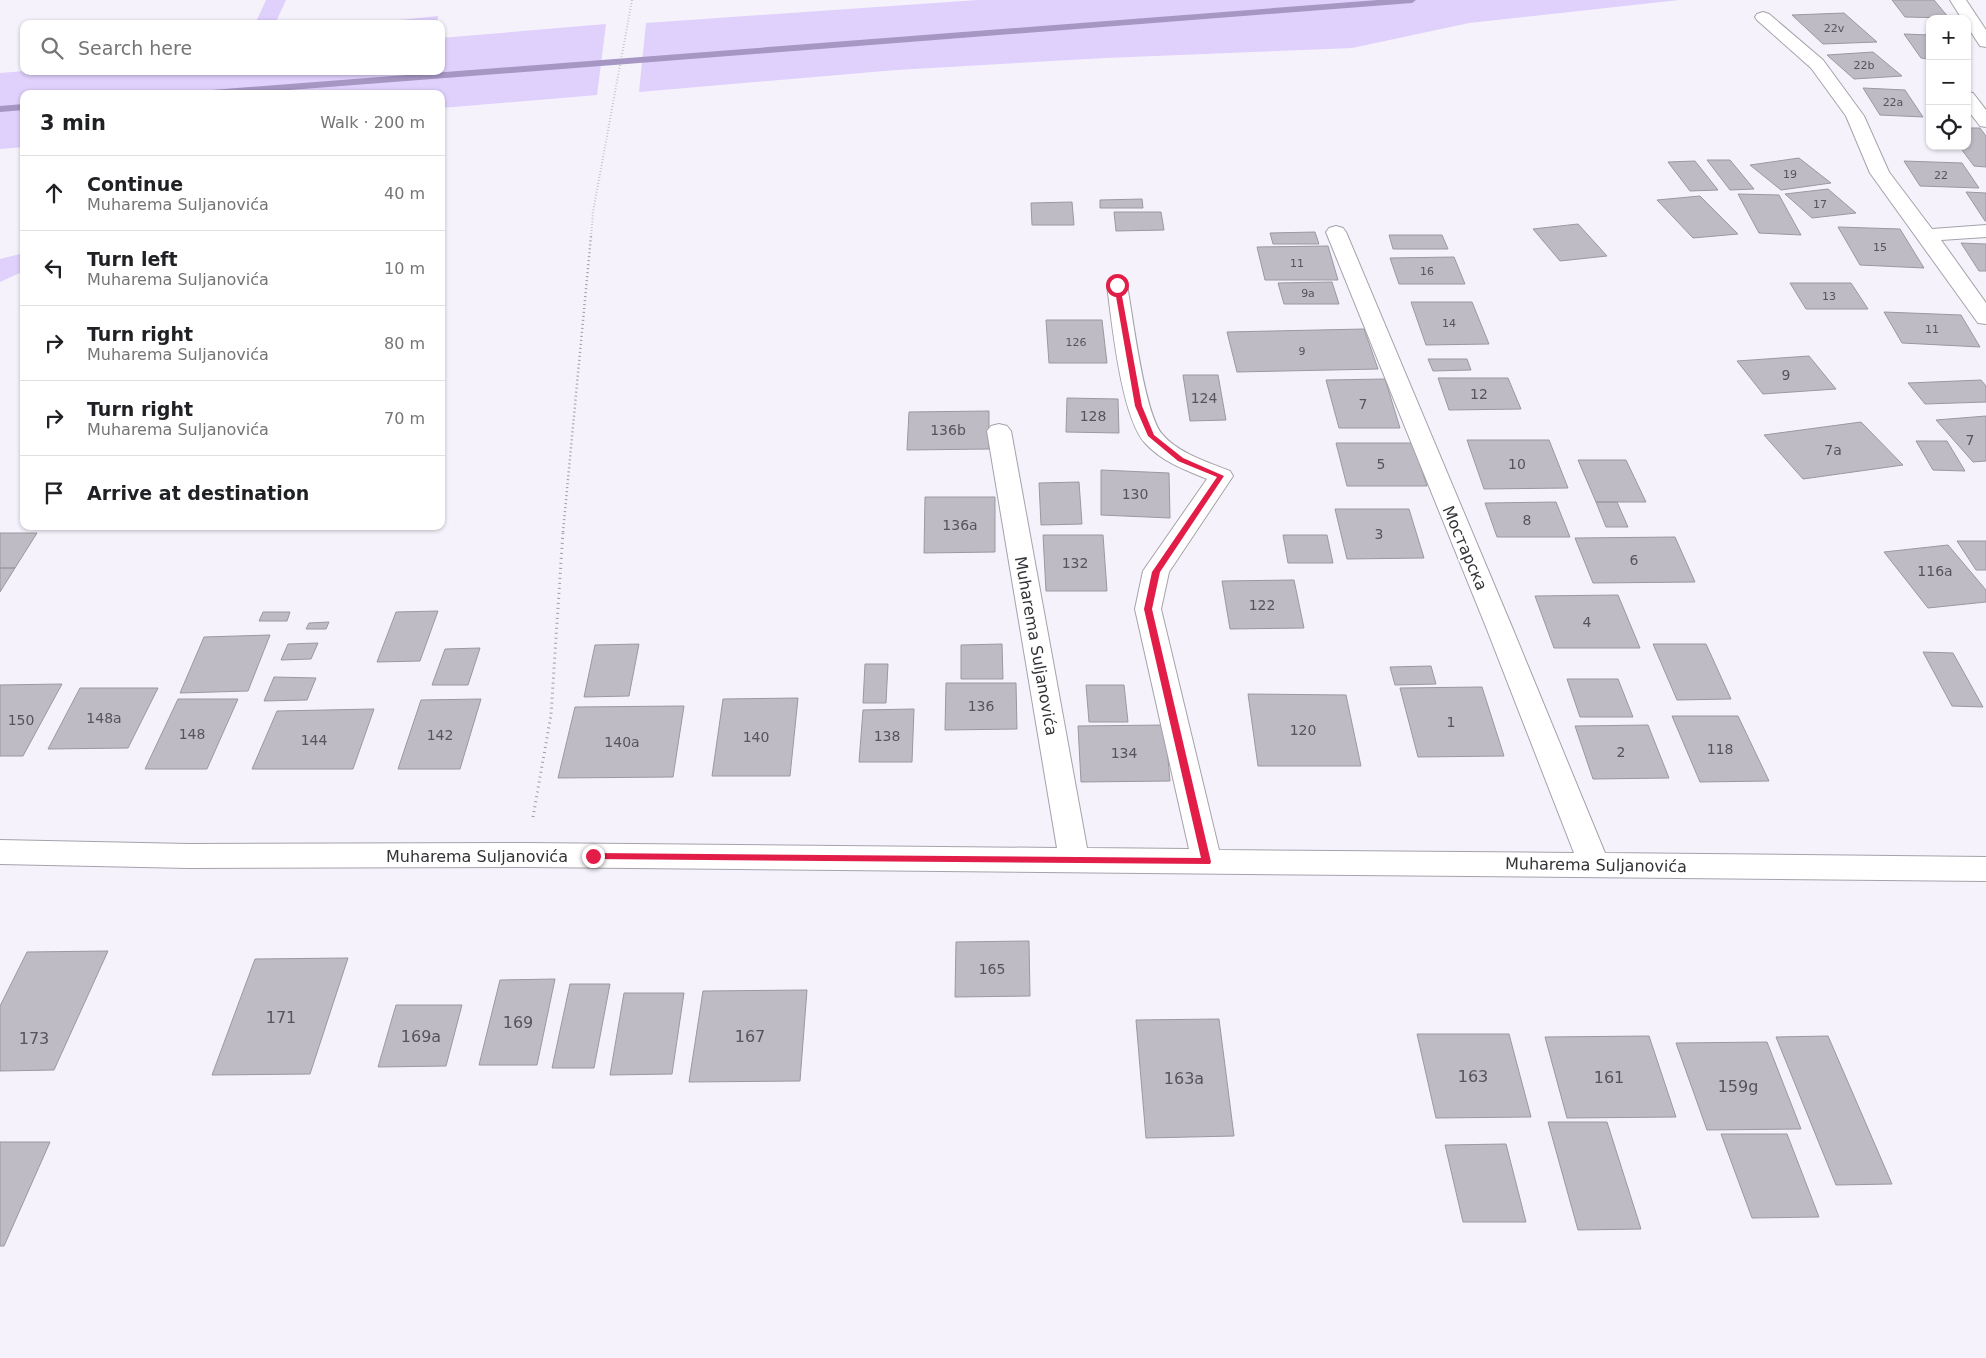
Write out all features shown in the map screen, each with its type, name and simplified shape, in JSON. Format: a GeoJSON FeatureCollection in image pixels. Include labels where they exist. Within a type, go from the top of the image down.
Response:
{"type":"FeatureCollection","features":[{"type":"Feature","properties":{"kind":"street"},"geometry":{"type":"LineString","coordinates":[[1958,0],[1986,42]]}},
{"type":"Feature","properties":{"kind":"street"},"geometry":{"type":"LineString","coordinates":[[1763,17],[1817,64],[1855,116],[1880,173],[1986,318]]}},
{"type":"Feature","properties":{"kind":"street"},"geometry":{"type":"LineString","coordinates":[[1971,88],[1986,89]]}},
{"type":"Feature","properties":{"kind":"street"},"geometry":{"type":"LineString","coordinates":[[1971,102],[1986,122]]}},
{"type":"Feature","properties":{"kind":"street","name":"Мостарска"},"geometry":{"type":"LineString","coordinates":[[1336,232],[1530,702],[1594,865]]}},
{"type":"Feature","properties":{"kind":"street"},"geometry":{"type":"LineString","coordinates":[[1926,235],[1986,232]]}},
{"type":"Feature","properties":{"kind":"street"},"geometry":{"type":"LineString","coordinates":[[1117,285],[1139,406],[1151,436],[1180,460],[1221,476],[1156,572],[1148,609],[1207,862]]}},
{"type":"Feature","properties":{"kind":"street","name":"Muharema Suljanovića"},"geometry":{"type":"LineString","coordinates":[[999,431],[1074,861]]}},
{"type":"Feature","properties":{"kind":"street","name":"Muharema Suljanovića"},"geometry":{"type":"LineString","coordinates":[[0,852],[189,856],[526,855],[1986,869]]}},
{"type":"Feature","properties":{"kind":"path"},"geometry":{"type":"LineString","coordinates":[[526,855],[551,715],[566,492],[593,212],[632,0]]}},
{"type":"Feature","properties":{"kind":"shaded area"},"geometry":{"type":"Polygon","coordinates":[[[266,0],[286,0],[277,20],[257,20],[266,0]]]}},
{"type":"Feature","properties":{"kind":"shaded area"},"geometry":{"type":"Polygon","coordinates":[[[978,0],[1679,0],[1469,23],[1352,48],[1105,58],[896,70],[639,92],[646,23],[978,0]]]}},
{"type":"Feature","properties":{"kind":"shaded area"},"geometry":{"type":"Polygon","coordinates":[[[438,16],[438,20],[399,20],[438,16]]]}},
{"type":"Feature","properties":{"kind":"shaded area"},"geometry":{"type":"Polygon","coordinates":[[[606,24],[597,95],[445,108],[445,90],[20,90],[20,147],[0,149],[0,73],[20,71],[20,75],[445,75],[445,38],[606,24]]]}},
{"type":"Feature","properties":{"kind":"shaded area"},"geometry":{"type":"Polygon","coordinates":[[[20,254],[20,273],[0,282],[0,259],[20,254]]]}},
{"type":"Feature","properties":{"kind":"building"},"geometry":{"type":"Polygon","coordinates":[[[1892,0],[1934,0],[1946,15],[1926,15],[1926,17],[1905,17],[1892,0]]]}},
{"type":"Feature","properties":{"kind":"building"},"geometry":{"type":"Polygon","coordinates":[[[1844,13],[1877,42],[1823,44],[1792,15],[1844,13]]]}},
{"type":"Feature","properties":{"kind":"building"},"geometry":{"type":"Polygon","coordinates":[[[1904,34],[1926,35],[1926,59],[1921,58],[1904,34]]]}},
{"type":"Feature","properties":{"kind":"building"},"geometry":{"type":"Polygon","coordinates":[[[1873,52],[1902,76],[1854,79],[1827,55],[1873,52]]]}},
{"type":"Feature","properties":{"kind":"building"},"geometry":{"type":"Polygon","coordinates":[[[1863,88],[1905,90],[1923,117],[1880,115],[1863,88]]]}},
{"type":"Feature","properties":{"kind":"building"},"geometry":{"type":"Polygon","coordinates":[[[1971,128],[1980,128],[1986,136],[1986,167],[1974,166],[1962,150],[1971,150],[1971,128]]]}},
{"type":"Feature","properties":{"kind":"building"},"geometry":{"type":"Polygon","coordinates":[[[1799,158],[1831,183],[1781,190],[1750,165],[1799,158]]]}},
{"type":"Feature","properties":{"kind":"building"},"geometry":{"type":"Polygon","coordinates":[[[1707,160],[1730,160],[1754,189],[1730,190],[1707,160]]]}},
{"type":"Feature","properties":{"kind":"building"},"geometry":{"type":"Polygon","coordinates":[[[1695,161],[1718,190],[1690,191],[1668,162],[1695,161]]]}},
{"type":"Feature","properties":{"kind":"building"},"geometry":{"type":"Polygon","coordinates":[[[1904,161],[1962,163],[1979,188],[1920,186],[1904,161]]]}},
{"type":"Feature","properties":{"kind":"building"},"geometry":{"type":"Polygon","coordinates":[[[1828,189],[1856,213],[1812,218],[1785,194],[1828,189]]]}},
{"type":"Feature","properties":{"kind":"building"},"geometry":{"type":"Polygon","coordinates":[[[1966,192],[1986,193],[1986,221],[1985,221],[1966,192]]]}},
{"type":"Feature","properties":{"kind":"building"},"geometry":{"type":"Polygon","coordinates":[[[1738,194],[1779,195],[1801,235],[1759,233],[1738,194]]]}},
{"type":"Feature","properties":{"kind":"building"},"geometry":{"type":"Polygon","coordinates":[[[1700,196],[1738,234],[1693,238],[1657,200],[1700,196]]]}},
{"type":"Feature","properties":{"kind":"building"},"geometry":{"type":"Polygon","coordinates":[[[1142,199],[1143,208],[1100,208],[1100,200],[1142,199]]]}},
{"type":"Feature","properties":{"kind":"building"},"geometry":{"type":"Polygon","coordinates":[[[1072,202],[1074,225],[1032,225],[1031,203],[1072,202]]]}},
{"type":"Feature","properties":{"kind":"building"},"geometry":{"type":"Polygon","coordinates":[[[1114,212],[1161,212],[1164,230],[1116,231],[1114,212]]]}},
{"type":"Feature","properties":{"kind":"building"},"geometry":{"type":"Polygon","coordinates":[[[1578,224],[1607,256],[1560,261],[1533,229],[1578,224]]]}},
{"type":"Feature","properties":{"kind":"building"},"geometry":{"type":"Polygon","coordinates":[[[1838,227],[1900,229],[1924,268],[1860,265],[1838,227]]]}},
{"type":"Feature","properties":{"kind":"building"},"geometry":{"type":"Polygon","coordinates":[[[1315,232],[1319,244],[1273,244],[1270,233],[1315,232]]]}},
{"type":"Feature","properties":{"kind":"building"},"geometry":{"type":"Polygon","coordinates":[[[1389,235],[1442,235],[1448,249],[1393,249],[1389,235]]]}},
{"type":"Feature","properties":{"kind":"building"},"geometry":{"type":"Polygon","coordinates":[[[1961,243],[1986,244],[1986,271],[1979,271],[1961,243]]]}},
{"type":"Feature","properties":{"kind":"building"},"geometry":{"type":"Polygon","coordinates":[[[1328,246],[1338,280],[1265,280],[1257,247],[1328,246]]]}},
{"type":"Feature","properties":{"kind":"building"},"geometry":{"type":"Polygon","coordinates":[[[1454,257],[1465,284],[1399,284],[1390,258],[1454,257]]]}},
{"type":"Feature","properties":{"kind":"building"},"geometry":{"type":"Polygon","coordinates":[[[1332,282],[1339,304],[1284,304],[1278,283],[1332,282]]]}},
{"type":"Feature","properties":{"kind":"building"},"geometry":{"type":"Polygon","coordinates":[[[1790,283],[1851,283],[1868,309],[1806,309],[1790,283]]]}},
{"type":"Feature","properties":{"kind":"building"},"geometry":{"type":"Polygon","coordinates":[[[1411,302],[1472,302],[1489,344],[1426,345],[1411,302]]]}},
{"type":"Feature","properties":{"kind":"building"},"geometry":{"type":"Polygon","coordinates":[[[1884,312],[1961,315],[1980,347],[1902,343],[1884,312]]]}},
{"type":"Feature","properties":{"kind":"building"},"geometry":{"type":"Polygon","coordinates":[[[1046,320],[1102,320],[1107,363],[1049,363],[1046,320]]]}},
{"type":"Feature","properties":{"kind":"building"},"geometry":{"type":"Polygon","coordinates":[[[1364,329],[1378,369],[1237,372],[1227,332],[1364,329]]]}},
{"type":"Feature","properties":{"kind":"building"},"geometry":{"type":"Polygon","coordinates":[[[1809,356],[1836,389],[1763,394],[1737,361],[1809,356]]]}},
{"type":"Feature","properties":{"kind":"building"},"geometry":{"type":"Polygon","coordinates":[[[1428,359],[1467,359],[1471,370],[1433,371],[1428,359]]]}},
{"type":"Feature","properties":{"kind":"building"},"geometry":{"type":"Polygon","coordinates":[[[1183,375],[1218,375],[1226,420],[1190,421],[1183,375]]]}},
{"type":"Feature","properties":{"kind":"building"},"geometry":{"type":"Polygon","coordinates":[[[1438,378],[1508,378],[1521,409],[1449,410],[1438,378]]]}},
{"type":"Feature","properties":{"kind":"building"},"geometry":{"type":"Polygon","coordinates":[[[1385,379],[1400,428],[1339,428],[1326,380],[1385,379]]]}},
{"type":"Feature","properties":{"kind":"building"},"geometry":{"type":"Polygon","coordinates":[[[1981,380],[1986,386],[1986,402],[1925,404],[1908,383],[1981,380]]]}},
{"type":"Feature","properties":{"kind":"building"},"geometry":{"type":"Polygon","coordinates":[[[1067,398],[1118,399],[1119,433],[1066,432],[1067,398]]]}},
{"type":"Feature","properties":{"kind":"building"},"geometry":{"type":"Polygon","coordinates":[[[989,411],[989,449],[907,450],[909,412],[989,411]]]}},
{"type":"Feature","properties":{"kind":"building"},"geometry":{"type":"Polygon","coordinates":[[[1986,416],[1986,461],[1973,462],[1936,420],[1986,416]]]}},
{"type":"Feature","properties":{"kind":"building"},"geometry":{"type":"Polygon","coordinates":[[[1861,422],[1903,465],[1803,479],[1764,435],[1861,422]]]}},
{"type":"Feature","properties":{"kind":"building"},"geometry":{"type":"Polygon","coordinates":[[[1467,440],[1549,440],[1568,488],[1484,489],[1467,440]]]}},
{"type":"Feature","properties":{"kind":"building"},"geometry":{"type":"Polygon","coordinates":[[[1916,441],[1947,441],[1965,471],[1933,470],[1916,441]]]}},
{"type":"Feature","properties":{"kind":"building"},"geometry":{"type":"Polygon","coordinates":[[[1336,443],[1413,443],[1427,486],[1347,486],[1336,443]]]}},
{"type":"Feature","properties":{"kind":"building"},"geometry":{"type":"Polygon","coordinates":[[[1578,460],[1626,460],[1646,502],[1596,502],[1578,460]]]}},
{"type":"Feature","properties":{"kind":"building"},"geometry":{"type":"Polygon","coordinates":[[[1101,470],[1169,473],[1170,518],[1101,515],[1101,470]]]}},
{"type":"Feature","properties":{"kind":"building"},"geometry":{"type":"Polygon","coordinates":[[[1079,482],[1082,524],[1041,525],[1039,483],[1079,482]]]}},
{"type":"Feature","properties":{"kind":"building"},"geometry":{"type":"Polygon","coordinates":[[[925,497],[995,497],[995,552],[924,553],[925,497]]]}},
{"type":"Feature","properties":{"kind":"building"},"geometry":{"type":"Polygon","coordinates":[[[1556,502],[1570,537],[1497,537],[1485,503],[1556,502]]]}},
{"type":"Feature","properties":{"kind":"building"},"geometry":{"type":"Polygon","coordinates":[[[1596,502],[1617,502],[1628,527],[1606,527],[1596,502]]]}},
{"type":"Feature","properties":{"kind":"building"},"geometry":{"type":"Polygon","coordinates":[[[1335,509],[1409,509],[1424,558],[1347,559],[1335,509]]]}},
{"type":"Feature","properties":{"kind":"building"},"geometry":{"type":"Polygon","coordinates":[[[0,533],[37,533],[15,568],[0,568],[0,533]]]}},
{"type":"Feature","properties":{"kind":"building"},"geometry":{"type":"Polygon","coordinates":[[[1043,535],[1103,535],[1107,591],[1046,591],[1043,535]]]}},
{"type":"Feature","properties":{"kind":"building"},"geometry":{"type":"Polygon","coordinates":[[[1283,535],[1327,535],[1333,563],[1288,563],[1283,535]]]}},
{"type":"Feature","properties":{"kind":"building"},"geometry":{"type":"Polygon","coordinates":[[[1675,537],[1695,582],[1593,583],[1575,538],[1675,537]]]}},
{"type":"Feature","properties":{"kind":"building"},"geometry":{"type":"Polygon","coordinates":[[[1957,541],[1986,541],[1986,570],[1976,570],[1957,541]]]}},
{"type":"Feature","properties":{"kind":"building"},"geometry":{"type":"Polygon","coordinates":[[[1948,545],[1986,590],[1986,602],[1928,608],[1884,552],[1948,545]]]}},
{"type":"Feature","properties":{"kind":"building"},"geometry":{"type":"Polygon","coordinates":[[[0,568],[15,568],[0,592],[0,568]]]}},
{"type":"Feature","properties":{"kind":"building"},"geometry":{"type":"Polygon","coordinates":[[[1294,580],[1304,628],[1230,629],[1222,581],[1294,580]]]}},
{"type":"Feature","properties":{"kind":"building"},"geometry":{"type":"Polygon","coordinates":[[[1618,595],[1640,648],[1554,648],[1535,596],[1618,595]]]}},
{"type":"Feature","properties":{"kind":"building"},"geometry":{"type":"Polygon","coordinates":[[[438,611],[420,661],[377,662],[396,612],[438,611]]]}},
{"type":"Feature","properties":{"kind":"building"},"geometry":{"type":"Polygon","coordinates":[[[263,612],[290,612],[287,621],[259,621],[263,612]]]}},
{"type":"Feature","properties":{"kind":"building"},"geometry":{"type":"Polygon","coordinates":[[[329,622],[326,629],[306,629],[309,623],[329,622]]]}},
{"type":"Feature","properties":{"kind":"building"},"geometry":{"type":"Polygon","coordinates":[[[270,635],[248,691],[180,693],[204,637],[270,635]]]}},
{"type":"Feature","properties":{"kind":"building"},"geometry":{"type":"Polygon","coordinates":[[[318,643],[311,659],[281,660],[288,644],[318,643]]]}},
{"type":"Feature","properties":{"kind":"building"},"geometry":{"type":"Polygon","coordinates":[[[639,644],[629,696],[584,697],[595,645],[639,644]]]}},
{"type":"Feature","properties":{"kind":"building"},"geometry":{"type":"Polygon","coordinates":[[[1002,644],[1003,679],[961,679],[961,645],[1002,644]]]}},
{"type":"Feature","properties":{"kind":"building"},"geometry":{"type":"Polygon","coordinates":[[[1653,644],[1706,644],[1731,699],[1677,700],[1653,644]]]}},
{"type":"Feature","properties":{"kind":"building"},"geometry":{"type":"Polygon","coordinates":[[[480,648],[468,685],[432,685],[445,649],[480,648]]]}},
{"type":"Feature","properties":{"kind":"building"},"geometry":{"type":"Polygon","coordinates":[[[1923,652],[1953,653],[1983,707],[1952,706],[1923,652]]]}},
{"type":"Feature","properties":{"kind":"building"},"geometry":{"type":"Polygon","coordinates":[[[865,664],[888,664],[886,703],[863,703],[865,664]]]}},
{"type":"Feature","properties":{"kind":"building"},"geometry":{"type":"Polygon","coordinates":[[[1431,666],[1436,684],[1395,685],[1390,667],[1431,666]]]}},
{"type":"Feature","properties":{"kind":"building"},"geometry":{"type":"Polygon","coordinates":[[[274,677],[316,678],[307,700],[264,701],[274,677]]]}},
{"type":"Feature","properties":{"kind":"building"},"geometry":{"type":"Polygon","coordinates":[[[1567,679],[1618,679],[1633,717],[1580,717],[1567,679]]]}},
{"type":"Feature","properties":{"kind":"building"},"geometry":{"type":"Polygon","coordinates":[[[946,683],[1016,683],[1017,729],[945,730],[946,683]]]}},
{"type":"Feature","properties":{"kind":"building"},"geometry":{"type":"Polygon","coordinates":[[[62,684],[23,756],[0,756],[0,685],[62,684]]]}},
{"type":"Feature","properties":{"kind":"building"},"geometry":{"type":"Polygon","coordinates":[[[1086,685],[1124,685],[1128,722],[1089,722],[1086,685]]]}},
{"type":"Feature","properties":{"kind":"building"},"geometry":{"type":"Polygon","coordinates":[[[1482,687],[1504,756],[1418,757],[1400,688],[1482,687]]]}},
{"type":"Feature","properties":{"kind":"building"},"geometry":{"type":"Polygon","coordinates":[[[80,688],[158,688],[128,748],[48,749],[80,688]]]}},
{"type":"Feature","properties":{"kind":"building"},"geometry":{"type":"Polygon","coordinates":[[[1248,694],[1346,695],[1361,766],[1258,766],[1248,694]]]}},
{"type":"Feature","properties":{"kind":"building"},"geometry":{"type":"Polygon","coordinates":[[[798,698],[790,776],[712,776],[723,699],[798,698]]]}},
{"type":"Feature","properties":{"kind":"building"},"geometry":{"type":"Polygon","coordinates":[[[178,699],[238,699],[207,769],[145,769],[178,699]]]}},
{"type":"Feature","properties":{"kind":"building"},"geometry":{"type":"Polygon","coordinates":[[[481,699],[460,769],[398,769],[421,700],[481,699]]]}},
{"type":"Feature","properties":{"kind":"building"},"geometry":{"type":"Polygon","coordinates":[[[684,706],[673,777],[558,778],[575,707],[684,706]]]}},
{"type":"Feature","properties":{"kind":"building"},"geometry":{"type":"Polygon","coordinates":[[[374,709],[353,769],[252,769],[277,711],[374,709]]]}},
{"type":"Feature","properties":{"kind":"building"},"geometry":{"type":"Polygon","coordinates":[[[914,709],[912,762],[859,762],[863,710],[914,709]]]}},
{"type":"Feature","properties":{"kind":"building"},"geometry":{"type":"Polygon","coordinates":[[[1672,716],[1738,716],[1769,781],[1700,782],[1672,716]]]}},
{"type":"Feature","properties":{"kind":"building"},"geometry":{"type":"Polygon","coordinates":[[[1165,725],[1170,781],[1081,782],[1078,726],[1165,725]]]}},
{"type":"Feature","properties":{"kind":"building"},"geometry":{"type":"Polygon","coordinates":[[[1648,725],[1669,778],[1593,779],[1575,726],[1648,725]]]}},
{"type":"Feature","properties":{"kind":"building"},"geometry":{"type":"Polygon","coordinates":[[[1029,941],[1030,996],[955,997],[956,942],[1029,941]]]}},
{"type":"Feature","properties":{"kind":"building"},"geometry":{"type":"Polygon","coordinates":[[[108,951],[54,1070],[0,1071],[0,1006],[27,952],[108,951]]]}},
{"type":"Feature","properties":{"kind":"building"},"geometry":{"type":"Polygon","coordinates":[[[348,958],[310,1074],[212,1075],[255,959],[348,958]]]}},
{"type":"Feature","properties":{"kind":"building"},"geometry":{"type":"Polygon","coordinates":[[[555,979],[537,1065],[479,1065],[500,980],[555,979]]]}},
{"type":"Feature","properties":{"kind":"building"},"geometry":{"type":"Polygon","coordinates":[[[570,984],[610,984],[594,1068],[552,1068],[570,984]]]}},
{"type":"Feature","properties":{"kind":"building"},"geometry":{"type":"Polygon","coordinates":[[[807,990],[800,1081],[689,1082],[703,991],[807,990]]]}},
{"type":"Feature","properties":{"kind":"building"},"geometry":{"type":"Polygon","coordinates":[[[624,993],[684,993],[672,1074],[610,1075],[624,993]]]}},
{"type":"Feature","properties":{"kind":"building"},"geometry":{"type":"Polygon","coordinates":[[[396,1005],[462,1005],[446,1066],[378,1067],[396,1005]]]}},
{"type":"Feature","properties":{"kind":"building"},"geometry":{"type":"Polygon","coordinates":[[[1219,1019],[1234,1136],[1146,1138],[1136,1020],[1219,1019]]]}},
{"type":"Feature","properties":{"kind":"building"},"geometry":{"type":"Polygon","coordinates":[[[1417,1034],[1509,1034],[1531,1117],[1436,1118],[1417,1034]]]}},
{"type":"Feature","properties":{"kind":"building"},"geometry":{"type":"Polygon","coordinates":[[[1649,1036],[1676,1117],[1567,1118],[1545,1037],[1649,1036]]]}},
{"type":"Feature","properties":{"kind":"building"},"geometry":{"type":"Polygon","coordinates":[[[1828,1036],[1892,1184],[1836,1185],[1776,1037],[1828,1036]]]}},
{"type":"Feature","properties":{"kind":"building"},"geometry":{"type":"Polygon","coordinates":[[[1767,1042],[1801,1129],[1707,1130],[1676,1043],[1767,1042]]]}},
{"type":"Feature","properties":{"kind":"building"},"geometry":{"type":"Polygon","coordinates":[[[1548,1122],[1607,1122],[1641,1229],[1578,1230],[1548,1122]]]}},
{"type":"Feature","properties":{"kind":"building"},"geometry":{"type":"Polygon","coordinates":[[[1721,1134],[1787,1134],[1819,1217],[1752,1218],[1721,1134]]]}},
{"type":"Feature","properties":{"kind":"building"},"geometry":{"type":"Polygon","coordinates":[[[0,1142],[50,1142],[4,1246],[0,1246],[0,1142]]]}},
{"type":"Feature","properties":{"kind":"building"},"geometry":{"type":"Polygon","coordinates":[[[1506,1144],[1526,1222],[1463,1222],[1445,1145],[1506,1144]]]}},
{"type":"Feature","properties":{"kind":"waterway"},"geometry":{"type":"LineString","coordinates":[[445,75],[1412,0]]}},
{"type":"Feature","properties":{"kind":"waterway"},"geometry":{"type":"LineString","coordinates":[[251,90],[444,75]]}},
{"type":"Feature","properties":{"kind":"waterway"},"geometry":{"type":"LineString","coordinates":[[0,109],[20,107]]}},
{"type":"Feature","properties":{"kind":"route"},"geometry":{"type":"LineString","coordinates":[[593,856],[1207,862],[1148,609],[1156,572],[1221,476],[1180,460],[1151,436],[1139,406],[1117,285]]}}]}
